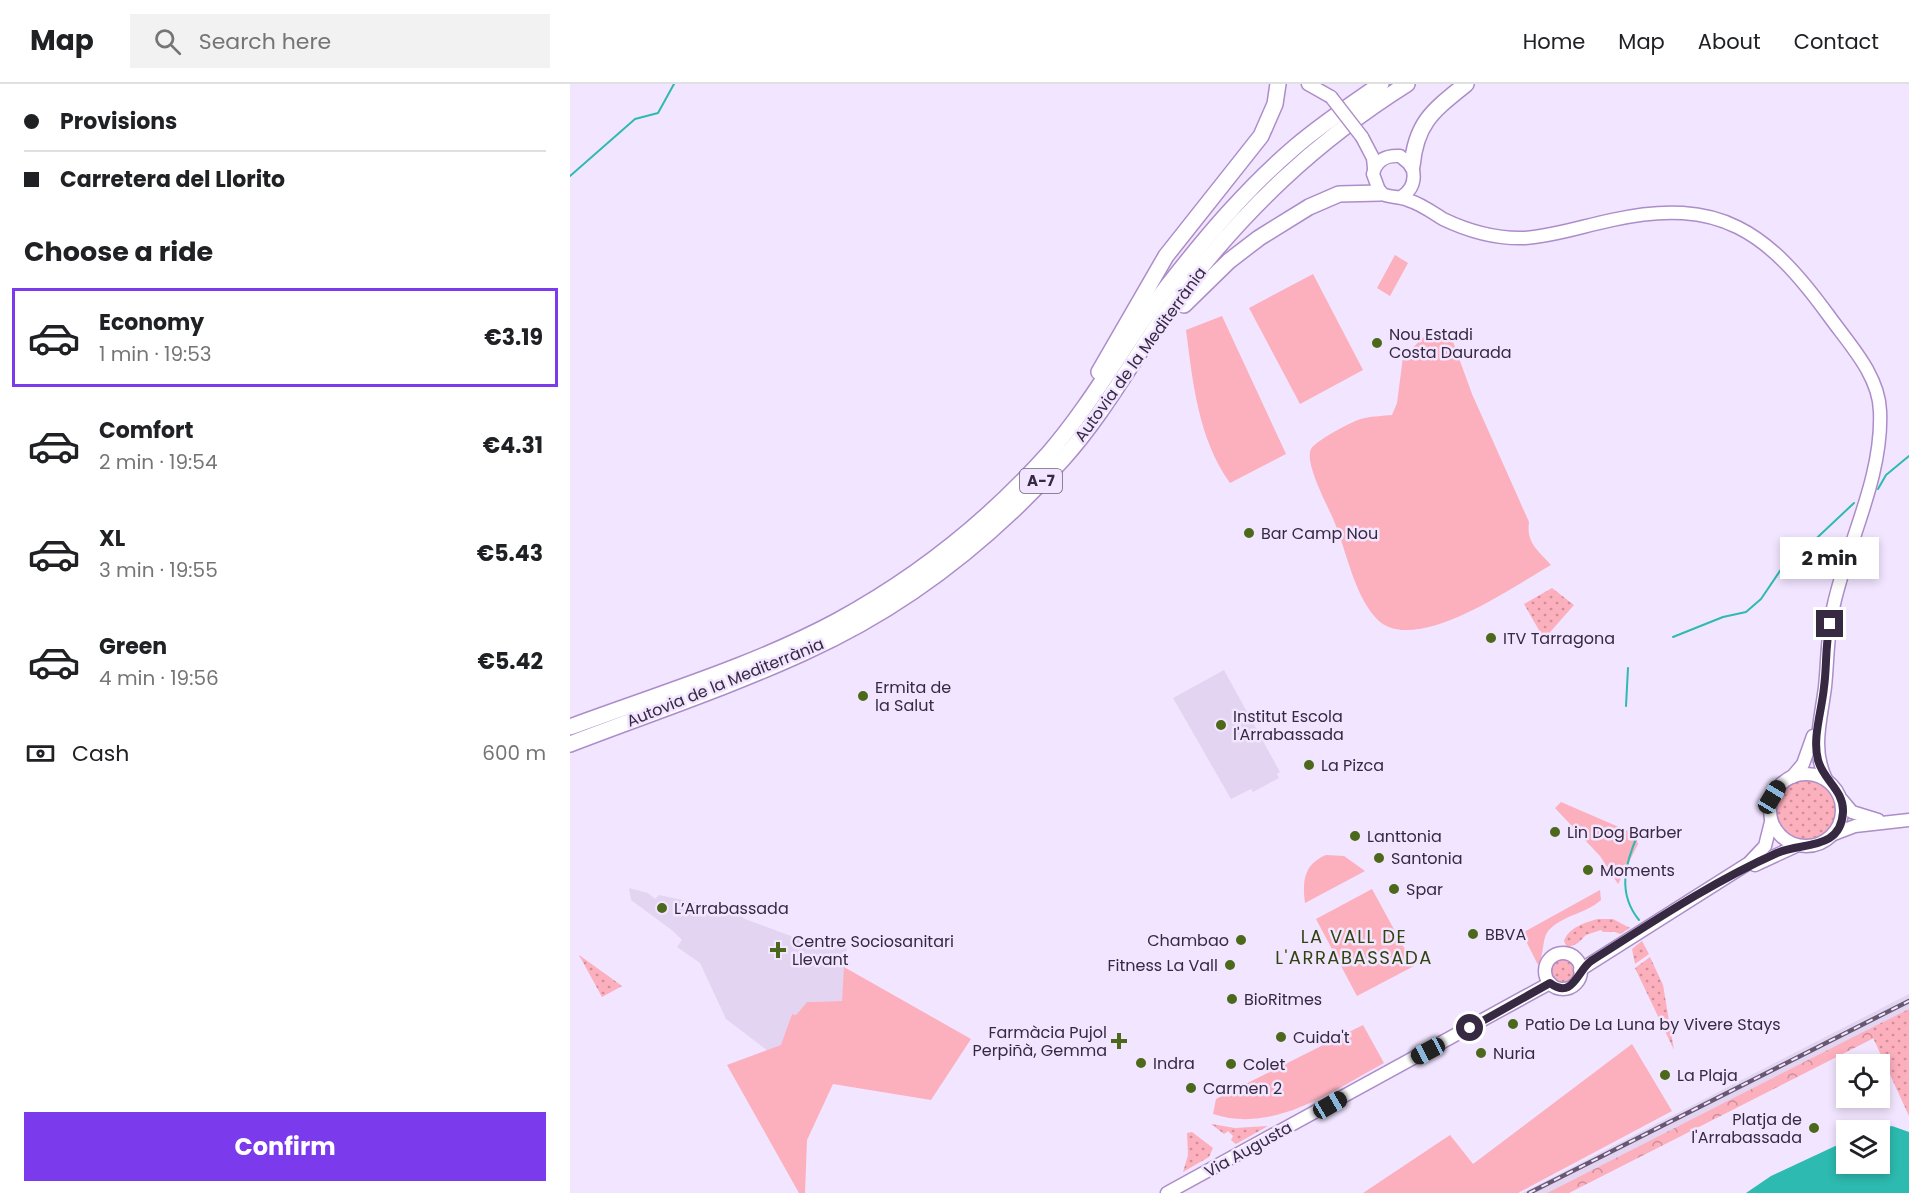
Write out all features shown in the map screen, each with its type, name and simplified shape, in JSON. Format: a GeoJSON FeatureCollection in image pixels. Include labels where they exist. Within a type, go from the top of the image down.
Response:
{"type":"FeatureCollection","features":[{"type":"Feature","properties":{"kind":"highway"},"geometry":{"type":"LineString","coordinates":[[966,532],[1044,448],[1082,401],[1166,256],[1261,136],[1275,104],[1278,84]]}},
{"type":"Feature","properties":{"kind":"highway","name":"Autovia de la Mediterrània"},"geometry":{"type":"LineString","coordinates":[[570,727],[754,659],[809,634],[878,597],[926,565],[966,532],[1049,452],[1086,405],[1165,290],[1258,181],[1296,146],[1381,84]]}},
{"type":"Feature","properties":{"kind":"highway","name":"Autovia de la Mediterrània"},"geometry":{"type":"LineString","coordinates":[[570,744],[807,651],[880,612],[933,578],[1017,506],[1062,460],[1106,405],[1178,297],[1265,194],[1302,159],[1340,129],[1407,84]]}},
{"type":"Feature","properties":{"kind":"highway"},"geometry":{"type":"LineString","coordinates":[[1413,173],[1414,143],[1422,124],[1466,84]]}},
{"type":"Feature","properties":{"kind":"highway"},"geometry":{"type":"LineString","coordinates":[[1132,366],[1146,354],[1195,292],[1259,238],[1327,197],[1351,192],[1380,193]]}},
{"type":"Feature","properties":{"kind":"main road"},"geometry":{"type":"LineString","coordinates":[[1308,84],[1331,97]]}},
{"type":"Feature","properties":{"kind":"main road"},"geometry":{"type":"LineString","coordinates":[[1325,84],[1331,97],[1364,140],[1374,168],[1373,181],[1380,193],[1401,197],[1462,227],[1496,236],[1525,238],[1635,215],[1662,212],[1701,215],[1724,221],[1752,235],[1776,252],[1802,279],[1859,357],[1875,387],[1880,409],[1880,433],[1874,469],[1848,550],[1832,613],[1826,644],[1816,751],[1826,779],[1852,812],[1872,819],[1909,820],[1855,826],[1834,835],[1824,843],[1811,847],[1796,846],[1729,877]]}},
{"type":"Feature","properties":{"kind":"main road"},"geometry":{"type":"LineString","coordinates":[[1364,140],[1392,155],[1400,156],[1413,173],[1421,201],[1433,213]]}},
{"type":"Feature","properties":{"kind":"main road"},"geometry":{"type":"LineString","coordinates":[[1374,168],[1385,157],[1392,155]]}},
{"type":"Feature","properties":{"kind":"main road"},"geometry":{"type":"LineString","coordinates":[[1401,197],[1410,190],[1413,173]]}},
{"type":"Feature","properties":{"kind":"main road"},"geometry":{"type":"LineString","coordinates":[[1580,970],[1630,936],[1729,877],[1759,855],[1768,839],[1772,797],[1779,786],[1792,777],[1806,758],[1822,703]]}},
{"type":"Feature","properties":{"kind":"main road"},"geometry":{"type":"LineString","coordinates":[[1792,777],[1814,775],[1826,779]]}},
{"type":"Feature","properties":{"kind":"main road"},"geometry":{"type":"LineString","coordinates":[[1834,835],[1842,818],[1841,799]]}},
{"type":"Feature","properties":{"kind":"main road"},"geometry":{"type":"LineString","coordinates":[[1872,819],[1909,816]]}},
{"type":"Feature","properties":{"kind":"main road"},"geometry":{"type":"LineString","coordinates":[[1771,822],[1777,833],[1796,846]]}},
{"type":"Feature","properties":{"kind":"main road"},"geometry":{"type":"LineString","coordinates":[[1574,958],[1580,970],[1578,980],[1569,987],[1557,988],[1550,983],[1545,969],[1550,958],[1560,953],[1574,958],[1630,936]]}},
{"type":"Feature","properties":{"kind":"main road","name":"Via Augusta"},"geometry":{"type":"LineString","coordinates":[[1167,1193],[1550,983]]}},
{"type":"Feature","properties":{"kind":"shaded area","name":"Institut Escola l'Arrabassada"},"geometry":{"type":"Polygon","coordinates":[[[1224,670],[1280,772],[1277,774],[1279,778],[1253,792],[1251,789],[1231,799],[1173,698],[1224,670]]]}},
{"type":"Feature","properties":{"kind":"shaded area"},"geometry":{"type":"Polygon","coordinates":[[[629,888],[648,893],[655,899],[659,895],[730,910],[745,919],[831,949],[835,940],[847,945],[842,1001],[807,1002],[796,1015],[792,1014],[782,1045],[768,1051],[726,1019],[700,963],[677,947],[682,940],[673,931],[631,900],[629,888]]]}},
{"type":"Feature","properties":{"kind":"shaded area"},"geometry":{"type":"Polygon","coordinates":[[[1909,994],[1909,1009],[1547,1193],[1522,1193],[1909,994]]]}},
{"type":"Feature","properties":{"kind":"shaded area"},"geometry":{"type":"Polygon","coordinates":[[[1890,1126],[1909,1132],[1909,1193],[1746,1193],[1771,1176],[1836,1146],[1836,1174],[1890,1174],[1890,1126]]]}},
{"type":"Feature","properties":{"kind":"green space"},"geometry":{"type":"Polygon","coordinates":[[[1395,255],[1408,263],[1390,296],[1377,288],[1395,255]]]}},
{"type":"Feature","properties":{"kind":"green space"},"geometry":{"type":"Polygon","coordinates":[[[1313,274],[1363,370],[1300,404],[1249,308],[1313,274]]]}},
{"type":"Feature","properties":{"kind":"green space"},"geometry":{"type":"Polygon","coordinates":[[[1222,316],[1286,454],[1230,483],[1219,466],[1204,429],[1195,390],[1186,330],[1222,316]]]}},
{"type":"Feature","properties":{"kind":"green space"},"geometry":{"type":"Polygon","coordinates":[[[1428,333],[1452,339],[1472,394],[1529,522],[1531,541],[1551,565],[1463,615],[1437,625],[1413,630],[1391,628],[1375,617],[1367,607],[1318,485],[1310,455],[1314,445],[1345,426],[1360,419],[1392,415],[1397,403],[1403,357],[1428,333]]]}},
{"type":"Feature","properties":{"kind":"green space"},"geometry":{"type":"Polygon","coordinates":[[[1552,588],[1574,605],[1544,639],[1524,604],[1552,588]]]}},
{"type":"Feature","properties":{"kind":"green space"},"geometry":{"type":"Polygon","coordinates":[[[1806,780],[1818,782],[1828,789],[1835,799],[1837,811],[1835,823],[1828,833],[1818,840],[1806,842],[1794,840],[1784,833],[1777,823],[1775,811],[1777,799],[1784,789],[1794,782],[1806,780]]]}},
{"type":"Feature","properties":{"kind":"green space"},"geometry":{"type":"Polygon","coordinates":[[[1561,802],[1635,834],[1638,844],[1618,884],[1600,856],[1555,808],[1561,802]]]}},
{"type":"Feature","properties":{"kind":"green space"},"geometry":{"type":"Polygon","coordinates":[[[1326,855],[1344,856],[1365,871],[1305,903],[1306,874],[1313,863],[1326,855]]]}},
{"type":"Feature","properties":{"kind":"green space"},"geometry":{"type":"Polygon","coordinates":[[[1372,889],[1414,966],[1357,996],[1316,919],[1372,889]]]}},
{"type":"Feature","properties":{"kind":"green space"},"geometry":{"type":"Polygon","coordinates":[[[1600,890],[1601,900],[1562,920],[1547,932],[1538,965],[1522,933],[1600,890]]]}},
{"type":"Feature","properties":{"kind":"green space"},"geometry":{"type":"Polygon","coordinates":[[[1598,919],[1613,919],[1630,928],[1620,934],[1601,930],[1586,935],[1578,943],[1567,948],[1564,941],[1569,932],[1598,919]]]}},
{"type":"Feature","properties":{"kind":"green space"},"geometry":{"type":"Polygon","coordinates":[[[1642,941],[1649,954],[1635,964],[1632,949],[1642,941]]]}},
{"type":"Feature","properties":{"kind":"green space"},"geometry":{"type":"Polygon","coordinates":[[[579,955],[622,986],[602,997],[579,955]]]}},
{"type":"Feature","properties":{"kind":"green space"},"geometry":{"type":"Polygon","coordinates":[[[1650,957],[1663,985],[1674,1050],[1635,968],[1650,957]]]}},
{"type":"Feature","properties":{"kind":"green space"},"geometry":{"type":"Polygon","coordinates":[[[1563,960],[1571,963],[1574,971],[1571,979],[1563,982],[1555,979],[1552,971],[1555,963],[1563,960]]]}},
{"type":"Feature","properties":{"kind":"green space"},"geometry":{"type":"Polygon","coordinates":[[[844,967],[971,1039],[931,1100],[833,1084],[807,1140],[805,1193],[799,1193],[727,1065],[781,1045],[792,1014],[796,1015],[807,1002],[842,1001],[844,967]]]}},
{"type":"Feature","properties":{"kind":"green space"},"geometry":{"type":"Polygon","coordinates":[[[1909,1009],[1909,1116],[1890,1075],[1890,1054],[1880,1054],[1869,1029],[1909,1009]]]}},
{"type":"Feature","properties":{"kind":"green space"},"geometry":{"type":"Polygon","coordinates":[[[1363,1025],[1384,1063],[1323,1097],[1280,1114],[1236,1119],[1213,1114],[1216,1099],[1363,1025]]]}},
{"type":"Feature","properties":{"kind":"green space"},"geometry":{"type":"Polygon","coordinates":[[[1869,1029],[1874,1038],[1843,1054],[1836,1054],[1836,1057],[1569,1193],[1547,1193],[1869,1029]]]}},
{"type":"Feature","properties":{"kind":"green space"},"geometry":{"type":"Polygon","coordinates":[[[1632,1044],[1672,1111],[1518,1193],[1363,1193],[1450,1135],[1473,1164],[1632,1044]]]}},
{"type":"Feature","properties":{"kind":"green space"},"geometry":{"type":"Polygon","coordinates":[[[1211,1124],[1235,1128],[1268,1126],[1236,1144],[1231,1140],[1233,1136],[1228,1131],[1224,1134],[1211,1124]]]}},
{"type":"Feature","properties":{"kind":"green space"},"geometry":{"type":"Polygon","coordinates":[[[1192,1132],[1213,1148],[1209,1157],[1183,1172],[1188,1155],[1187,1133],[1192,1132]]]}},
{"type":"Feature","properties":{"kind":"waterway"},"geometry":{"type":"LineString","coordinates":[[570,176],[635,119],[658,113],[674,84]]}},
{"type":"Feature","properties":{"kind":"waterway"},"geometry":{"type":"LineString","coordinates":[[1878,489],[1886,475],[1909,456]]}},
{"type":"Feature","properties":{"kind":"waterway"},"geometry":{"type":"LineString","coordinates":[[1673,637],[1723,617],[1746,612],[1761,599],[1788,559],[1803,551],[1854,503]]}},
{"type":"Feature","properties":{"kind":"waterway"},"geometry":{"type":"LineString","coordinates":[[1626,706],[1628,668]]}},
{"type":"Feature","properties":{"kind":"waterway"},"geometry":{"type":"LineString","coordinates":[[1638,834],[1625,878],[1628,899],[1639,920]]}},
{"type":"Feature","properties":{"kind":"railway"},"geometry":{"type":"LineString","coordinates":[[1529,1193],[1909,1001]]}},
{"type":"Feature","properties":{"kind":"place","name":"Nou Estadi Costa Daurada"},"geometry":{"type":"Point","coordinates":[1377,343]}},
{"type":"Feature","properties":{"kind":"place","name":"Bar Camp Nou"},"geometry":{"type":"Point","coordinates":[1249,533]}},
{"type":"Feature","properties":{"kind":"place","name":"ITV Tarragona"},"geometry":{"type":"Point","coordinates":[1491,638]}},
{"type":"Feature","properties":{"kind":"place","name":"Ermita de la Salut"},"geometry":{"type":"Point","coordinates":[863,696]}},
{"type":"Feature","properties":{"kind":"place","name":"Institut Escola l'Arrabassada"},"geometry":{"type":"Point","coordinates":[1221,725]}},
{"type":"Feature","properties":{"kind":"place","name":"La Pizca"},"geometry":{"type":"Point","coordinates":[1309,765]}},
{"type":"Feature","properties":{"kind":"place","name":"Lin Dog Barber"},"geometry":{"type":"Point","coordinates":[1555,832]}},
{"type":"Feature","properties":{"kind":"place","name":"Lanttonia"},"geometry":{"type":"Point","coordinates":[1355,836]}},
{"type":"Feature","properties":{"kind":"place","name":"Santonia"},"geometry":{"type":"Point","coordinates":[1379,858]}},
{"type":"Feature","properties":{"kind":"place","name":"Moments"},"geometry":{"type":"Point","coordinates":[1588,870]}},
{"type":"Feature","properties":{"kind":"place","name":"Spar"},"geometry":{"type":"Point","coordinates":[1394,889]}},
{"type":"Feature","properties":{"kind":"place","name":"L’Arrabassada"},"geometry":{"type":"Point","coordinates":[662,908]}},
{"type":"Feature","properties":{"kind":"place","name":"BBVA"},"geometry":{"type":"Point","coordinates":[1473,934]}},
{"type":"Feature","properties":{"kind":"place","name":"Chambao"},"geometry":{"type":"Point","coordinates":[1241,940]}},
{"type":"Feature","properties":{"kind":"place","name":"Centre Sociosanitari Llevant"},"geometry":{"type":"Point","coordinates":[778,950]}},
{"type":"Feature","properties":{"kind":"place","name":"Fitness La Vall"},"geometry":{"type":"Point","coordinates":[1230,965]}},
{"type":"Feature","properties":{"kind":"place","name":"BioRitmes"},"geometry":{"type":"Point","coordinates":[1232,999]}},
{"type":"Feature","properties":{"kind":"place","name":"Patio De La Luna by Vivere Stays"},"geometry":{"type":"Point","coordinates":[1513,1024]}},
{"type":"Feature","properties":{"kind":"place","name":"Cuida't"},"geometry":{"type":"Point","coordinates":[1281,1037]}},
{"type":"Feature","properties":{"kind":"place","name":"Farmàcia Pujol Perpiñà, Gemma"},"geometry":{"type":"Point","coordinates":[1119,1041]}},
{"type":"Feature","properties":{"kind":"place","name":"Nuria"},"geometry":{"type":"Point","coordinates":[1481,1053]}},
{"type":"Feature","properties":{"kind":"place","name":"Indra"},"geometry":{"type":"Point","coordinates":[1141,1063]}},
{"type":"Feature","properties":{"kind":"place","name":"Colet"},"geometry":{"type":"Point","coordinates":[1231,1064]}},
{"type":"Feature","properties":{"kind":"place","name":"La Plaja"},"geometry":{"type":"Point","coordinates":[1665,1075]}},
{"type":"Feature","properties":{"kind":"place","name":"Carmen 2"},"geometry":{"type":"Point","coordinates":[1191,1088]}},
{"type":"Feature","properties":{"kind":"place","name":"Platja de l'Arrabassada"},"geometry":{"type":"Point","coordinates":[1814,1128]}},
{"type":"Feature","properties":{"kind":"district","name":"LA VALL DE L'ARRABASSADA"},"geometry":{"type":"Point","coordinates":[1354,947]}},
{"type":"Feature","properties":{"kind":"route"},"geometry":{"type":"LineString","coordinates":[[1470,1028],[1550,983],[1561,988],[1573,986],[1578,980],[1580,970],[1591,961],[1729,877],[1779,852],[1796,846],[1811,847],[1824,843],[1834,835],[1843,812],[1841,799],[1826,779],[1816,751],[1830,624]]}}]}
